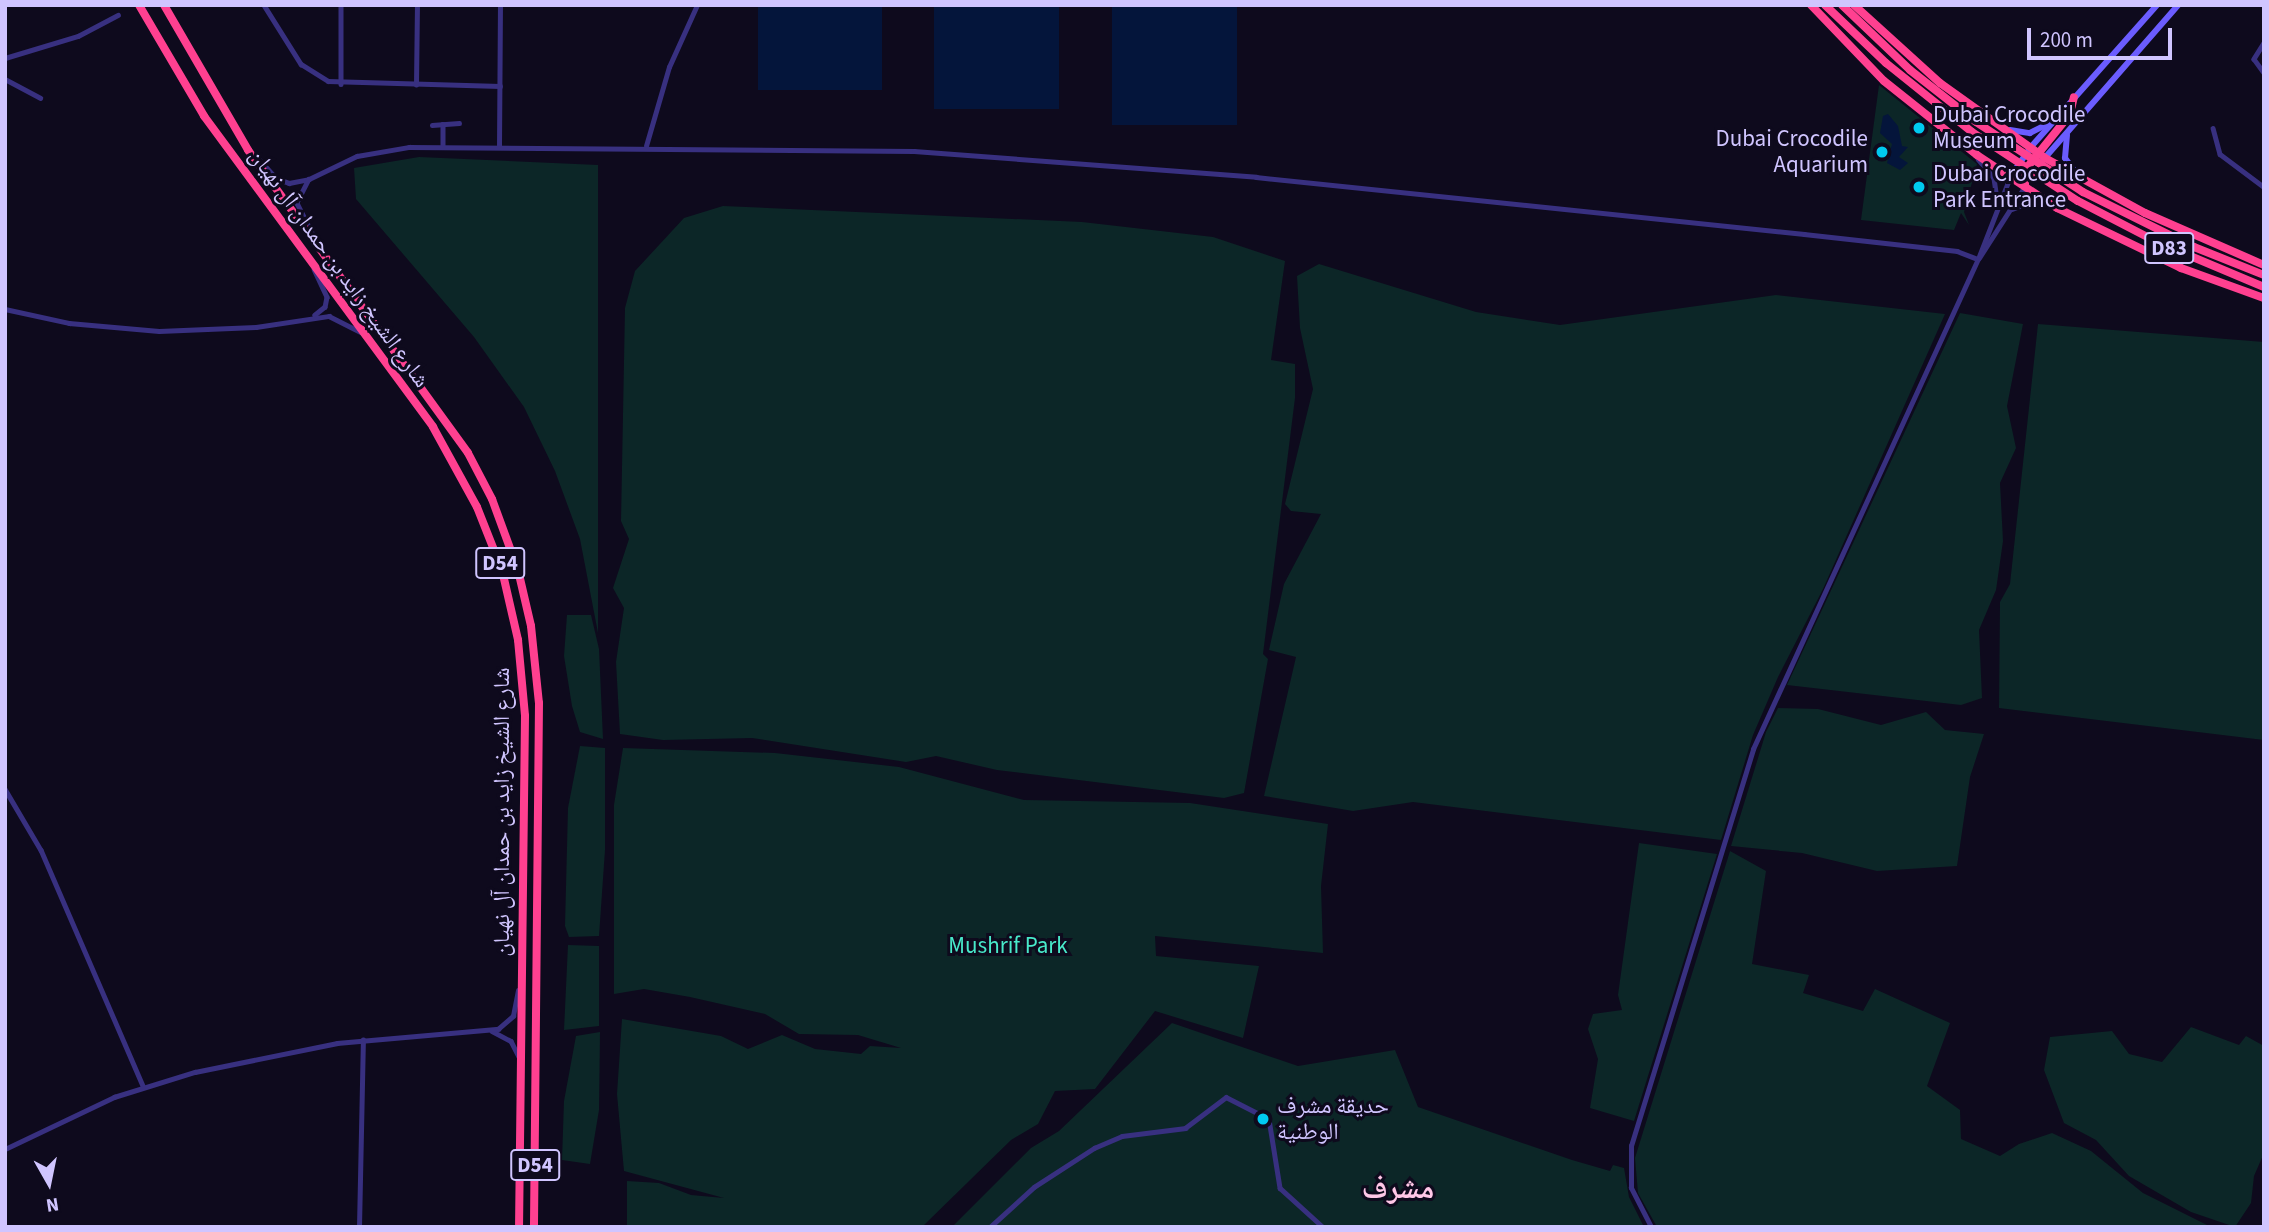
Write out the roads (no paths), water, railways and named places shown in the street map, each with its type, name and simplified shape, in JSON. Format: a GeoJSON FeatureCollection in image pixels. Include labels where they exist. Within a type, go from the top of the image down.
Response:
{"type":"FeatureCollection","features":[{"type":"Feature","properties":{"kind":"highway","name":"شارع الشيخ زايد بن حمدان آل نهيان"},"geometry":{"type":"LineString","coordinates":[[139,5],[191,98],[433,427],[462,477],[497,552],[512,604],[526,716],[519,1227]]}},
{"type":"Feature","properties":{"kind":"highway","name":"شارع الشيخ زايد بن حمدان آل نهيان"},"geometry":{"type":"LineString","coordinates":[[164,5],[248,150],[444,416],[477,468],[506,533],[527,607],[540,729],[534,1227]]}},
{"type":"Feature","properties":{"kind":"highway"},"geometry":{"type":"LineString","coordinates":[[1811,5],[1878,76],[1977,155],[2057,208],[2181,268],[2264,298]]}},
{"type":"Feature","properties":{"kind":"highway","name":"D83"},"geometry":{"type":"LineString","coordinates":[[1825,5],[1886,63],[1972,132],[2078,201],[2157,242],[2264,287]]}},
{"type":"Feature","properties":{"kind":"highway","name":"D83"},"geometry":{"type":"LineString","coordinates":[[1842,5],[1910,70],[1976,122],[2084,192],[2194,247],[2264,275]]}},
{"type":"Feature","properties":{"kind":"highway"},"geometry":{"type":"LineString","coordinates":[[1854,5],[1924,71],[2041,156],[2145,213],[2264,265]]}},
{"type":"Feature","properties":{"kind":"highway"},"geometry":{"type":"LineString","coordinates":[[2025,186],[2024,173],[2041,156],[2070,114],[2074,97]]}},
{"type":"Feature","properties":{"kind":"street"},"geometry":{"type":"LineString","coordinates":[[264,5],[301,64],[316,76],[341,84],[500,86]]}},
{"type":"Feature","properties":{"kind":"street"},"geometry":{"type":"LineString","coordinates":[[341,5],[341,84]]}},
{"type":"Feature","properties":{"kind":"street"},"geometry":{"type":"LineString","coordinates":[[416,85],[417,5]]}},
{"type":"Feature","properties":{"kind":"street"},"geometry":{"type":"LineString","coordinates":[[499,146],[500,5]]}},
{"type":"Feature","properties":{"kind":"street"},"geometry":{"type":"LineString","coordinates":[[646,146],[669,67],[697,5]]}},
{"type":"Feature","properties":{"kind":"street"},"geometry":{"type":"LineString","coordinates":[[1651,1227],[1630,1181],[1633,1136],[1754,749],[1978,259],[2010,177],[2053,120],[2157,5]]}},
{"type":"Feature","properties":{"kind":"street"},"geometry":{"type":"LineString","coordinates":[[2041,156],[2069,130],[2178,5]]}},
{"type":"Feature","properties":{"kind":"street"},"geometry":{"type":"LineString","coordinates":[[5,58],[78,36],[118,15]]}},
{"type":"Feature","properties":{"kind":"street"},"geometry":{"type":"LineString","coordinates":[[2264,43],[2254,59],[2264,73]]}},
{"type":"Feature","properties":{"kind":"street"},"geometry":{"type":"LineString","coordinates":[[5,79],[40,98]]}},
{"type":"Feature","properties":{"kind":"street"},"geometry":{"type":"LineString","coordinates":[[1995,123],[2026,134],[2053,120]]}},
{"type":"Feature","properties":{"kind":"street"},"geometry":{"type":"LineString","coordinates":[[432,125],[459,123]]}},
{"type":"Feature","properties":{"kind":"street"},"geometry":{"type":"LineString","coordinates":[[443,124],[443,146]]}},
{"type":"Feature","properties":{"kind":"street"},"geometry":{"type":"LineString","coordinates":[[2213,128],[2220,154],[2264,187]]}},
{"type":"Feature","properties":{"kind":"street"},"geometry":{"type":"LineString","coordinates":[[2069,130],[2065,158],[2082,179]]}},
{"type":"Feature","properties":{"kind":"street"},"geometry":{"type":"LineString","coordinates":[[248,150],[280,181],[309,179],[368,153],[443,146],[873,149],[1049,159],[1804,234],[1957,251],[1978,259]]}},
{"type":"Feature","properties":{"kind":"street"},"geometry":{"type":"LineString","coordinates":[[1977,155],[1994,178],[1996,208]]}},
{"type":"Feature","properties":{"kind":"street"},"geometry":{"type":"LineString","coordinates":[[309,179],[297,203],[318,246]]}},
{"type":"Feature","properties":{"kind":"street"},"geometry":{"type":"LineString","coordinates":[[1978,259],[2025,186]]}},
{"type":"Feature","properties":{"kind":"street"},"geometry":{"type":"LineString","coordinates":[[2007,215],[2029,202],[2057,208]]}},
{"type":"Feature","properties":{"kind":"street"},"geometry":{"type":"LineString","coordinates":[[312,265],[327,297],[325,307],[313,317]]}},
{"type":"Feature","properties":{"kind":"street"},"geometry":{"type":"LineString","coordinates":[[5,309],[69,323],[159,331],[256,327],[313,317],[337,318],[366,337]]}},
{"type":"Feature","properties":{"kind":"street"},"geometry":{"type":"LineString","coordinates":[[5,789],[41,850],[143,1086]]}},
{"type":"Feature","properties":{"kind":"street"},"geometry":{"type":"LineString","coordinates":[[5,1149],[143,1086],[298,1050],[363,1040],[491,1031],[504,1026],[516,1010],[523,963]]}},
{"type":"Feature","properties":{"kind":"street"},"geometry":{"type":"LineString","coordinates":[[491,1031],[511,1041],[522,1066]]}},
{"type":"Feature","properties":{"kind":"street"},"geometry":{"type":"LineString","coordinates":[[359,1227],[363,1040]]}},
{"type":"Feature","properties":{"kind":"street"},"geometry":{"type":"LineString","coordinates":[[990,1227],[1034,1187],[1094,1148],[1122,1136],[1185,1128],[1226,1097],[1269,1119],[1280,1188],[1323,1227]]}},
{"type":"Feature","properties":{"kind":"water"},"geometry":{"type":"Polygon","coordinates":[[[758,5],[882,5],[882,90],[758,90],[758,5]]]}},
{"type":"Feature","properties":{"kind":"water"},"geometry":{"type":"Polygon","coordinates":[[[934,5],[1059,5],[1059,109],[934,109],[934,5]]]}},
{"type":"Feature","properties":{"kind":"water"},"geometry":{"type":"Polygon","coordinates":[[[1112,5],[1237,5],[1237,125],[1112,125],[1112,5]]]}},
{"type":"Feature","properties":{"kind":"water"},"geometry":{"type":"Polygon","coordinates":[[[1888,114],[1898,126],[1902,146],[1908,147],[1899,157],[1908,163],[1900,170],[1887,163],[1892,144],[1880,133],[1883,116],[1888,114]]]}},
{"type":"Feature","properties":{"kind":"place","name":"Dubai Crocodile Museum"},"geometry":{"type":"Point","coordinates":[1919,128]}},
{"type":"Feature","properties":{"kind":"place","name":"Dubai Crocodile Aquarium"},"geometry":{"type":"Point","coordinates":[1882,152]}},
{"type":"Feature","properties":{"kind":"place","name":"Dubai Crocodile Park Entrance"},"geometry":{"type":"Point","coordinates":[1919,187]}},
{"type":"Feature","properties":{"kind":"place","name":"حديقة مشرف الوطنية"},"geometry":{"type":"Point","coordinates":[1263,1119]}},
{"type":"Feature","properties":{"kind":"district","name":"مشرف"},"geometry":{"type":"Point","coordinates":[1398,1189]}},
{"type":"Feature","properties":{"kind":"park label","name":"Mushrif Park"},"geometry":{"type":"Point","coordinates":[1008,946]}}]}
